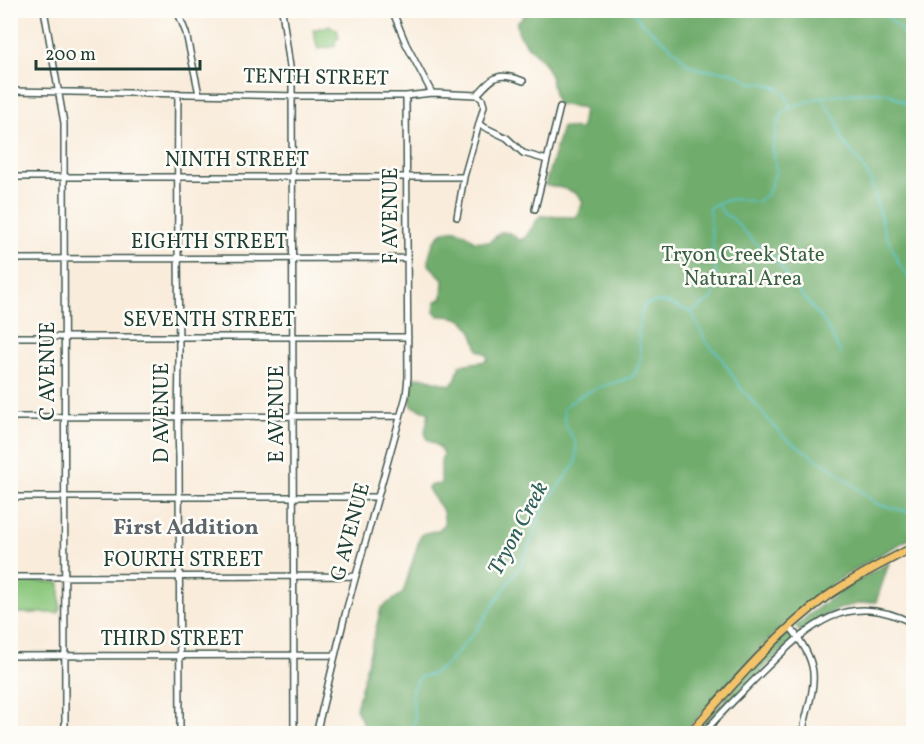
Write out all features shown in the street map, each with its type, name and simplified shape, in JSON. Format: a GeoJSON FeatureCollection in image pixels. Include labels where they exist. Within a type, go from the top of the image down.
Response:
{"type":"FeatureCollection","features":[{"type":"Feature","properties":{"kind":"main road"},"geometry":{"type":"LineString","coordinates":[[689,734],[790,627],[830,594],[914,547]]}},
{"type":"Feature","properties":{"kind":"street","name":"C AVENUE"},"geometry":{"type":"LineString","coordinates":[[44,10],[64,123],[65,734]]}},
{"type":"Feature","properties":{"kind":"street"},"geometry":{"type":"LineString","coordinates":[[177,10],[186,33],[199,94]]}},
{"type":"Feature","properties":{"kind":"street","name":"E AVENUE"},"geometry":{"type":"LineString","coordinates":[[282,10],[289,48],[292,95],[294,734]]}},
{"type":"Feature","properties":{"kind":"street"},"geometry":{"type":"LineString","coordinates":[[392,10],[406,44],[432,93]]}},
{"type":"Feature","properties":{"kind":"street"},"geometry":{"type":"LineString","coordinates":[[457,217],[464,177],[480,125],[483,103],[477,95],[496,77],[509,75],[523,81]]}},
{"type":"Feature","properties":{"kind":"street","name":"TENTH STREET"},"geometry":{"type":"LineString","coordinates":[[10,91],[477,95]]}},
{"type":"Feature","properties":{"kind":"street","name":"D AVENUE"},"geometry":{"type":"LineString","coordinates":[[178,93],[177,416],[180,734]]}},
{"type":"Feature","properties":{"kind":"street","name":"F AVENUE"},"geometry":{"type":"LineString","coordinates":[[406,96],[408,337]]}},
{"type":"Feature","properties":{"kind":"street"},"geometry":{"type":"LineString","coordinates":[[535,209],[560,107]]}},
{"type":"Feature","properties":{"kind":"street"},"geometry":{"type":"LineString","coordinates":[[480,125],[507,138],[523,153],[547,160]]}},
{"type":"Feature","properties":{"kind":"street","name":"NINTH STREET"},"geometry":{"type":"LineString","coordinates":[[10,177],[464,177]]}},
{"type":"Feature","properties":{"kind":"street","name":"EIGHTH STREET"},"geometry":{"type":"LineString","coordinates":[[10,259],[407,258]]}},
{"type":"Feature","properties":{"kind":"street","name":"SEVENTH STREET"},"geometry":{"type":"LineString","coordinates":[[10,337],[408,337]]}},
{"type":"Feature","properties":{"kind":"street","name":"G AVENUE"},"geometry":{"type":"LineString","coordinates":[[313,733],[317,730],[334,656],[407,389],[408,337]]}},
{"type":"Feature","properties":{"kind":"street"},"geometry":{"type":"LineString","coordinates":[[10,417],[400,416]]}},
{"type":"Feature","properties":{"kind":"street"},"geometry":{"type":"LineString","coordinates":[[10,497],[378,496]]}},
{"type":"Feature","properties":{"kind":"street","name":"FOURTH STREET"},"geometry":{"type":"LineString","coordinates":[[10,577],[356,576]]}},
{"type":"Feature","properties":{"kind":"street"},"geometry":{"type":"LineString","coordinates":[[703,734],[715,719],[798,637],[820,622],[834,615],[861,609],[881,610],[914,624]]}},
{"type":"Feature","properties":{"kind":"street"},"geometry":{"type":"LineString","coordinates":[[790,627],[809,653],[814,674],[802,734]]}},
{"type":"Feature","properties":{"kind":"street","name":"THIRD STREET"},"geometry":{"type":"LineString","coordinates":[[10,656],[334,656]]}},
{"type":"Feature","properties":{"kind":"green space","name":"Tryon Creek State Natural Area"},"geometry":{"type":"Polygon","coordinates":[[[531,10],[913,11],[913,537],[850,572],[797,612],[763,645],[684,733],[364,733],[364,725],[356,709],[381,608],[403,593],[422,534],[438,530],[444,525],[443,512],[428,488],[431,485],[441,484],[443,454],[439,447],[427,439],[425,432],[429,413],[412,406],[413,381],[414,378],[420,377],[450,385],[455,381],[460,365],[486,361],[488,358],[486,354],[478,350],[467,324],[456,318],[439,316],[434,312],[435,302],[442,298],[443,279],[429,265],[432,246],[442,233],[449,230],[457,230],[474,241],[489,242],[501,232],[510,233],[519,240],[525,238],[540,216],[576,217],[583,202],[571,191],[545,185],[562,127],[581,129],[584,108],[557,104],[546,66],[523,41],[518,29],[517,22],[531,10]]]}},
{"type":"Feature","properties":{"kind":"green space"},"geometry":{"type":"Polygon","coordinates":[[[328,26],[337,29],[339,38],[335,41],[335,46],[318,49],[313,30],[328,26]]]}},
{"type":"Feature","properties":{"kind":"green space"},"geometry":{"type":"Polygon","coordinates":[[[889,563],[876,602],[845,607],[817,620],[800,632],[796,626],[829,599],[889,563]]]}},
{"type":"Feature","properties":{"kind":"green space"},"geometry":{"type":"Polygon","coordinates":[[[11,581],[58,582],[60,584],[60,610],[58,613],[11,613],[11,581]]]}},
{"type":"Feature","properties":{"kind":"green space"},"geometry":{"type":"Polygon","coordinates":[[[786,634],[791,634],[795,638],[700,733],[694,733],[786,634]]]}},
{"type":"Feature","properties":{"kind":"waterway"},"geometry":{"type":"LineString","coordinates":[[632,10],[641,22],[677,52],[687,64],[699,69],[730,72],[751,83],[764,83],[778,88],[785,93],[791,107]]}},
{"type":"Feature","properties":{"kind":"waterway"},"geometry":{"type":"LineString","coordinates":[[879,10],[901,29],[907,45],[914,54]]}},
{"type":"Feature","properties":{"kind":"waterway","name":"Tryon Creek"},"geometry":{"type":"LineString","coordinates":[[411,734],[415,721],[412,690],[420,677],[432,674],[444,667],[476,631],[523,561],[545,504],[576,463],[576,444],[565,424],[563,409],[579,396],[634,376],[641,359],[638,329],[644,306],[663,302],[692,312],[713,298],[716,274],[709,208],[726,200],[757,202],[768,193],[776,171],[773,148],[782,114],[791,107],[822,97],[872,92],[888,93],[914,108]]}},
{"type":"Feature","properties":{"kind":"waterway"},"geometry":{"type":"LineString","coordinates":[[823,98],[837,121],[843,141],[860,162],[871,181],[885,233],[901,267],[914,284]]}},
{"type":"Feature","properties":{"kind":"waterway"},"geometry":{"type":"LineString","coordinates":[[717,204],[725,215],[732,218],[754,242],[772,254],[794,286],[825,323],[841,354]]}},
{"type":"Feature","properties":{"kind":"waterway"},"geometry":{"type":"LineString","coordinates":[[692,313],[706,342],[720,356],[740,387],[784,437],[838,473],[877,504],[913,513]]}},
{"type":"Feature","properties":{"kind":"district","name":"First Addition"},"geometry":{"type":"Point","coordinates":[186,528]}}]}
